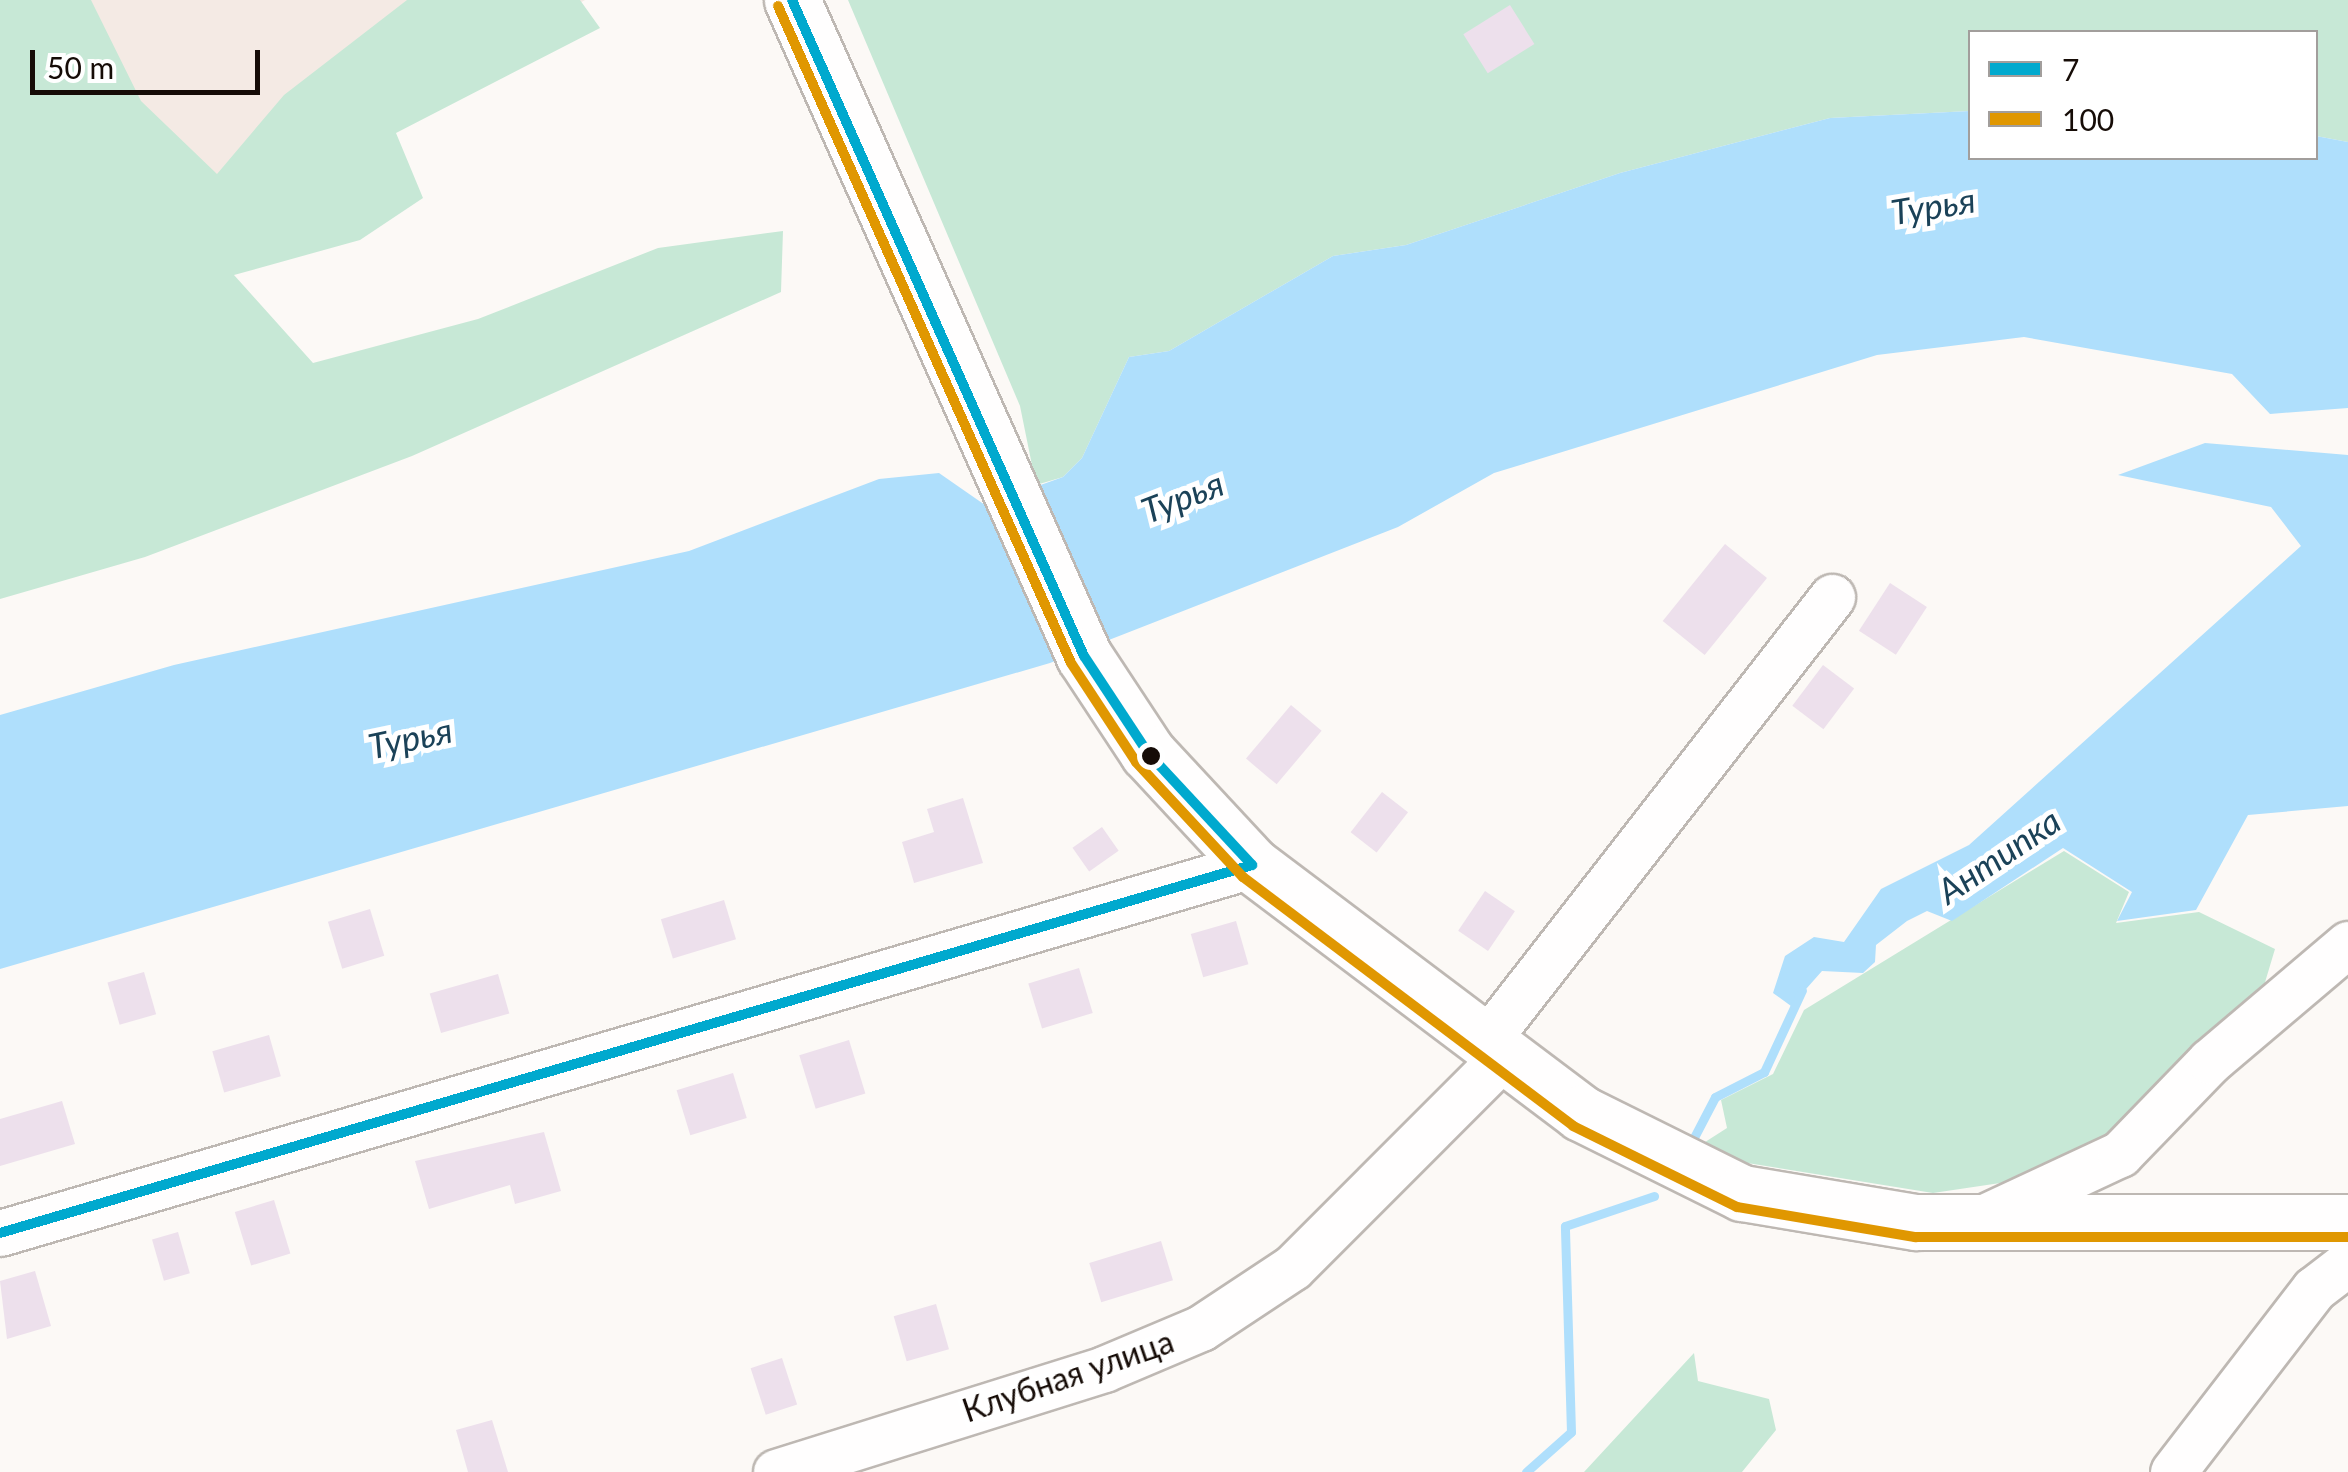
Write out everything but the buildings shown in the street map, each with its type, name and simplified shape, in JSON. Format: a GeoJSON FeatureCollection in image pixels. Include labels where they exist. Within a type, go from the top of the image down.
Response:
{"type":"FeatureCollection","features":[{"type":"Feature","properties":{"kind":"main road"},"geometry":{"type":"LineString","coordinates":[[792,0],[1005,492],[1084,656],[1148,753],[1252,865],[1492,1052],[1581,1114],[1742,1194],[1898,1220],[2348,1222]]}},
{"type":"Feature","properties":{"kind":"street","name":"Клубная улица"},"geometry":{"type":"LineString","coordinates":[[776,1472],[1104,1369],[1201,1328],[1293,1267],[1492,1052],[1832,598]]}},
{"type":"Feature","properties":{"kind":"street"},"geometry":{"type":"LineString","coordinates":[[0,1233],[1252,865]]}},
{"type":"Feature","properties":{"kind":"street"},"geometry":{"type":"LineString","coordinates":[[1974,1222],[2120,1154],[2210,1061],[2348,944]]}},
{"type":"Feature","properties":{"kind":"street"},"geometry":{"type":"LineString","coordinates":[[2174,1472],[2314,1289],[2348,1263]]}},
{"type":"Feature","properties":{"kind":"shaded area"},"geometry":{"type":"Polygon","coordinates":[[[0,0],[585,0],[0,338],[0,0]]]}},
{"type":"Feature","properties":{"kind":"green space"},"geometry":{"type":"Polygon","coordinates":[[[0,0],[91,0],[141,101],[217,174],[284,95],[407,0],[580,0],[600,28],[396,133],[423,198],[360,240],[234,275],[313,363],[478,319],[658,248],[783,231],[781,292],[412,456],[145,557],[0,599],[0,0]]]}},
{"type":"Feature","properties":{"kind":"green space"},"geometry":{"type":"Polygon","coordinates":[[[848,0],[2348,0],[2348,142],[2318,136],[2318,30],[1968,30],[1968,111],[1830,118],[1620,173],[1406,245],[1333,256],[1169,351],[1129,357],[1082,458],[1063,477],[1036,485],[1020,406],[848,0]]]}},
{"type":"Feature","properties":{"kind":"green space"},"geometry":{"type":"Polygon","coordinates":[[[2064,851],[2129,892],[2116,923],[2199,912],[2275,949],[2257,1009],[2081,1171],[1933,1193],[1710,1157],[1702,1144],[1727,1128],[1721,1100],[1773,1074],[1804,1010],[2064,851]]]}},
{"type":"Feature","properties":{"kind":"green space"},"geometry":{"type":"Polygon","coordinates":[[[1694,1353],[1698,1381],[1769,1399],[1776,1430],[1742,1472],[1584,1472],[1694,1353]]]}},
{"type":"Feature","properties":{"kind":"water","name":"Турья"},"geometry":{"type":"Polygon","coordinates":[[[1968,111],[1968,160],[2318,160],[2318,136],[2348,142],[2348,408],[2270,414],[2232,374],[2024,337],[1877,355],[1494,473],[1398,527],[1050,663],[0,969],[0,715],[174,665],[689,551],[879,479],[939,473],[985,505],[1063,477],[1082,458],[1129,357],[1169,351],[1333,256],[1406,245],[1620,173],[1830,118],[1968,111]]]}},
{"type":"Feature","properties":{"kind":"water"},"geometry":{"type":"Polygon","coordinates":[[[2205,443],[2348,455],[2348,806],[2248,815],[2196,910],[2117,921],[2132,892],[2063,848],[1952,921],[1927,911],[1907,921],[1876,945],[1875,962],[1863,973],[1822,971],[1791,1006],[1773,993],[1785,956],[1814,937],[1844,942],[1881,889],[1969,845],[2301,546],[2271,507],[2118,475],[2205,443]]]}},
{"type":"Feature","properties":{"kind":"waterway","name":"Антипка"},"geometry":{"type":"LineString","coordinates":[[1689,1147],[1715,1097],[1764,1072],[1802,990]]}},
{"type":"Feature","properties":{"kind":"waterway","name":"Антипка"},"geometry":{"type":"LineString","coordinates":[[1526,1472],[1571,1432],[1565,1226],[1654,1196]]}},
{"type":"Feature","properties":{"kind":"transit line","name":"7"},"geometry":{"type":"LineString","coordinates":[[792,0],[1084,656],[1148,753],[1252,865]]}},
{"type":"Feature","properties":{"kind":"transit line","name":"100"},"geometry":{"type":"LineString","coordinates":[[778,6],[1071,663],[1136,762],[1243,877],[1573,1126],[1737,1207],[1915,1237],[2348,1237]]}},
{"type":"Feature","properties":{"kind":"transit line","name":"7"},"geometry":{"type":"LineString","coordinates":[[0,1233],[1252,865]]}}]}
